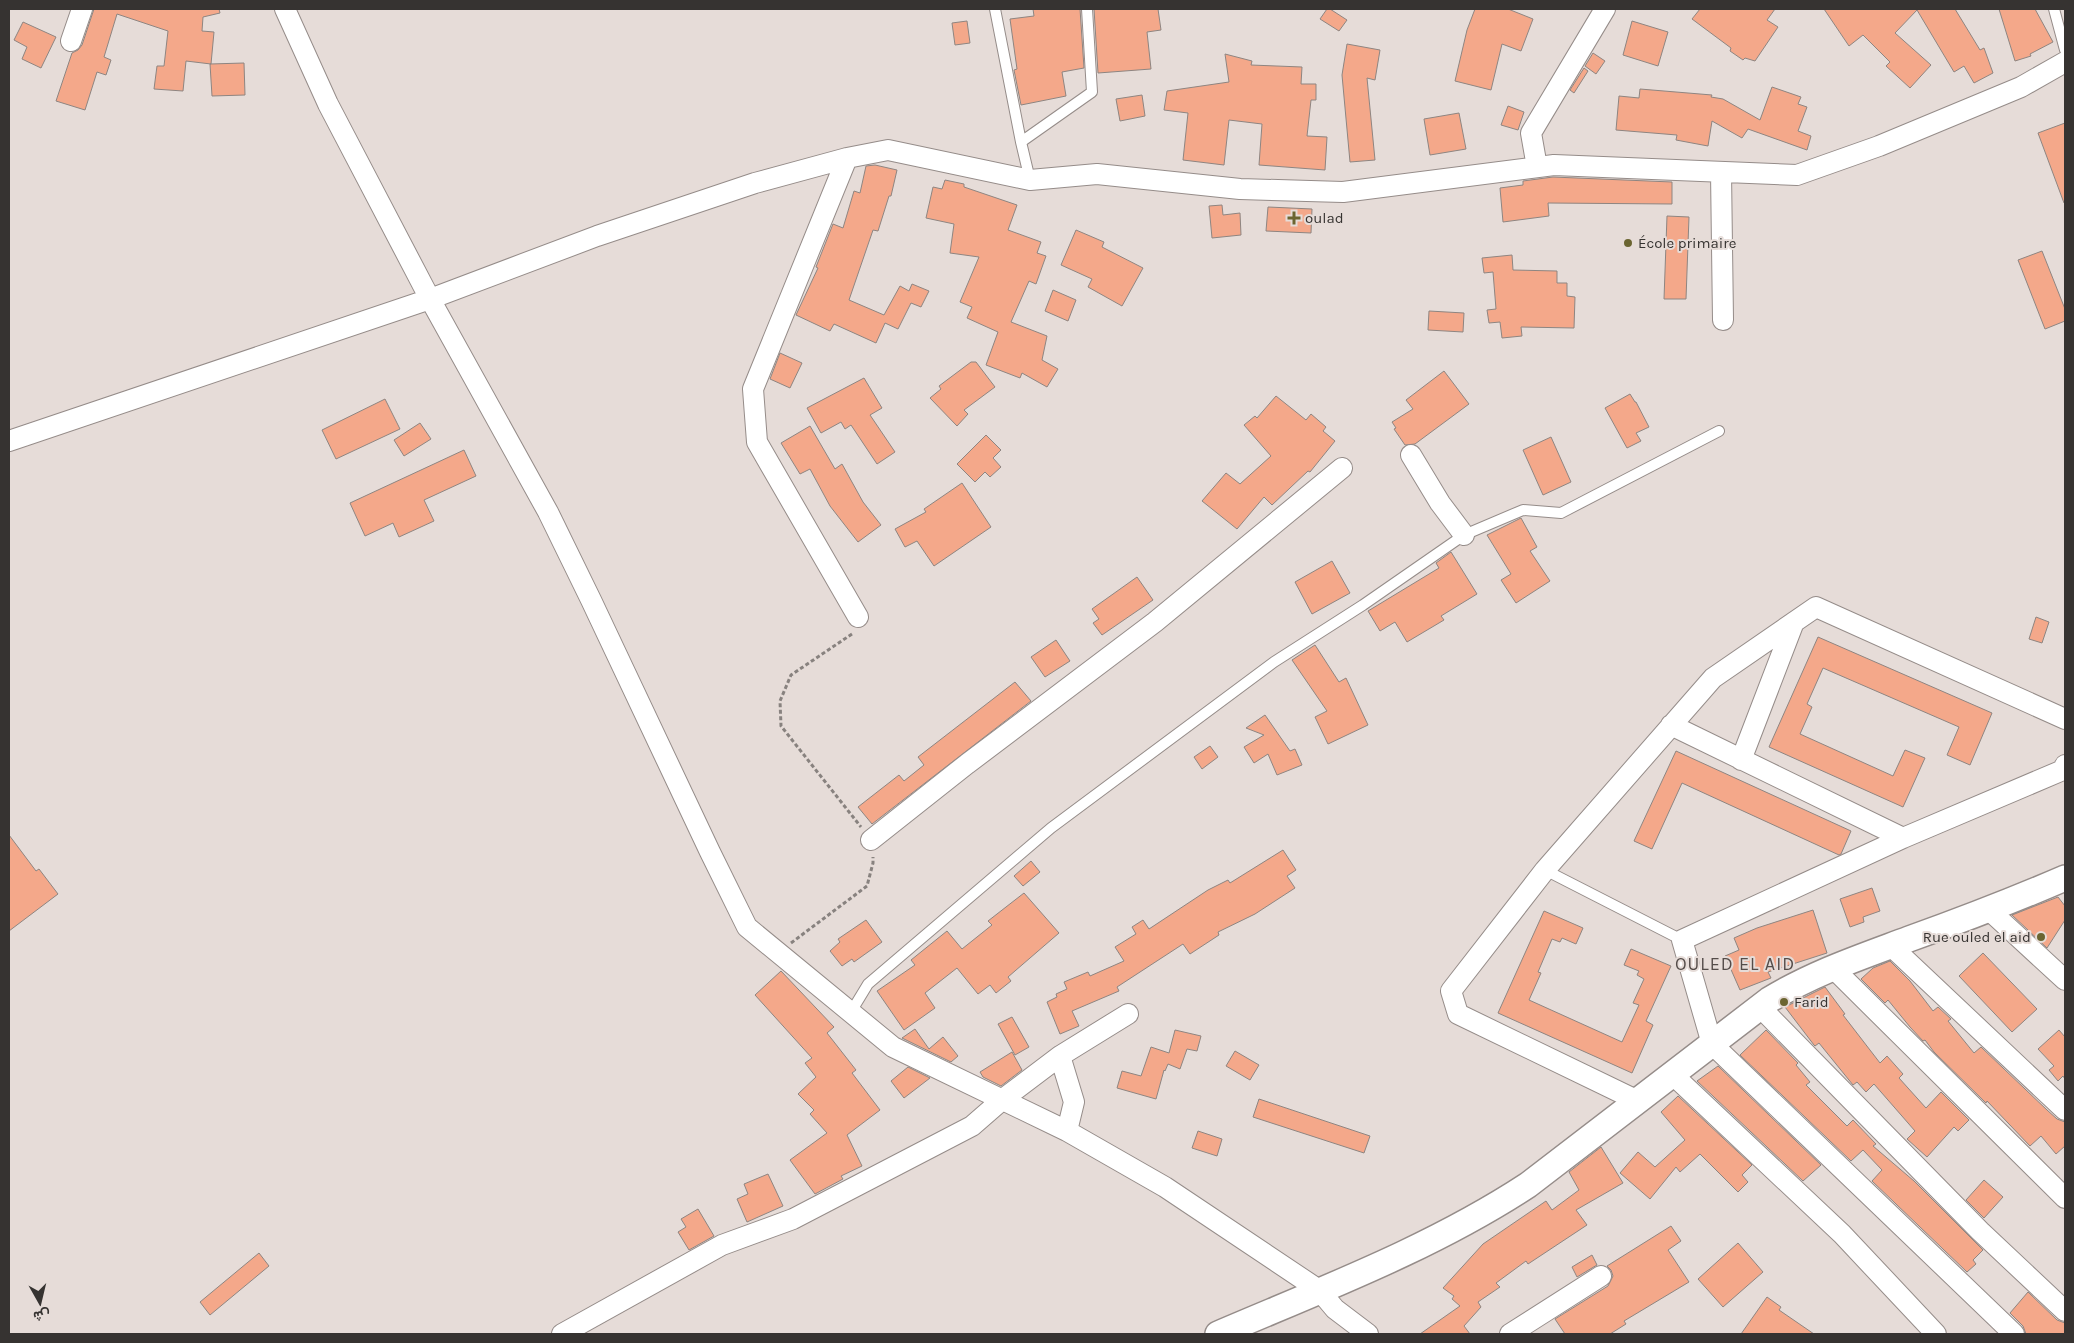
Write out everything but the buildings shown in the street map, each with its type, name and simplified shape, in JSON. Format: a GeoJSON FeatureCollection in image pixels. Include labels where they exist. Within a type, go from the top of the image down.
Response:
{"type":"FeatureCollection","features":[{"type":"Feature","properties":{"kind":"street"},"geometry":{"type":"LineString","coordinates":[[71,41],[82,9]]}},
{"type":"Feature","properties":{"kind":"street"},"geometry":{"type":"LineString","coordinates":[[286,9],[328,104],[430,299],[548,512],[592,600],[747,927],[894,1047],[1067,1131],[1165,1187],[1319,1290],[1335,1309],[1368,1334]]}},
{"type":"Feature","properties":{"kind":"street"},"geometry":{"type":"LineString","coordinates":[[1537,167],[1530,133],[1605,9]]}},
{"type":"Feature","properties":{"kind":"street"},"geometry":{"type":"LineString","coordinates":[[9,441],[430,299],[596,236],[755,183],[847,158],[888,150],[1030,180],[1097,174],[1240,189],[1343,192],[1554,165],[1797,175],[1879,146],[2012,91],[2065,62]]}},
{"type":"Feature","properties":{"kind":"street"},"geometry":{"type":"LineString","coordinates":[[847,158],[753,389],[757,442],[858,617]]}},
{"type":"Feature","properties":{"kind":"street"},"geometry":{"type":"LineString","coordinates":[[1720,172],[1723,320]]}},
{"type":"Feature","properties":{"kind":"street"},"geometry":{"type":"LineString","coordinates":[[1411,455],[1440,503],[1464,535]]}},
{"type":"Feature","properties":{"kind":"street"},"geometry":{"type":"LineString","coordinates":[[871,840],[967,764],[1155,622],[1342,468]]}},
{"type":"Feature","properties":{"kind":"street"},"geometry":{"type":"LineString","coordinates":[[1638,1100],[1458,1014],[1451,991],[1545,870],[1713,678],[1816,607],[2065,719]]}},
{"type":"Feature","properties":{"kind":"street"},"geometry":{"type":"LineString","coordinates":[[1741,760],[1794,622]]}},
{"type":"Feature","properties":{"kind":"street"},"geometry":{"type":"LineString","coordinates":[[1671,725],[1903,838]]}},
{"type":"Feature","properties":{"kind":"street"},"geometry":{"type":"LineString","coordinates":[[2014,1334],[1712,1044],[1682,940],[1903,838],[2063,770],[2065,765]]}},
{"type":"Feature","properties":{"kind":"street"},"geometry":{"type":"LineString","coordinates":[[1218,1334],[1397,1256],[1458,1227],[1495,1206],[1528,1185],[1672,1074],[1786,990],[1832,968],[1989,910],[2065,878]]}},
{"type":"Feature","properties":{"kind":"street"},"geometry":{"type":"LineString","coordinates":[[1989,910],[2065,980]]}},
{"type":"Feature","properties":{"kind":"street"},"geometry":{"type":"LineString","coordinates":[[1891,946],[2065,1110]]}},
{"type":"Feature","properties":{"kind":"street"},"geometry":{"type":"LineString","coordinates":[[1832,968],[2065,1198]]}},
{"type":"Feature","properties":{"kind":"street"},"geometry":{"type":"LineString","coordinates":[[1760,1008],[1980,1231],[2065,1311]]}},
{"type":"Feature","properties":{"kind":"street"},"geometry":{"type":"LineString","coordinates":[[562,1334],[722,1245],[793,1219],[972,1126],[1003,1099],[1060,1056],[1128,1014]]}},
{"type":"Feature","properties":{"kind":"street"},"geometry":{"type":"LineString","coordinates":[[1060,1056],[1074,1102],[1067,1131]]}},
{"type":"Feature","properties":{"kind":"street"},"geometry":{"type":"LineString","coordinates":[[1672,1074],[1842,1234],[1936,1334]]}},
{"type":"Feature","properties":{"kind":"street"},"geometry":{"type":"LineString","coordinates":[[1510,1334],[1601,1276]]}},
{"type":"Feature","properties":{"kind":"lane"},"geometry":{"type":"LineString","coordinates":[[995,9],[1030,180]]}},
{"type":"Feature","properties":{"kind":"lane"},"geometry":{"type":"LineString","coordinates":[[1021,142],[1092,92],[1087,9]]}},
{"type":"Feature","properties":{"kind":"lane"},"geometry":{"type":"LineString","coordinates":[[2054,9],[2065,50]]}},
{"type":"Feature","properties":{"kind":"lane"},"geometry":{"type":"LineString","coordinates":[[851,1012],[868,984],[1051,828],[1274,662],[1363,605],[1464,535],[1523,510],[1561,513],[1719,431]]}},
{"type":"Feature","properties":{"kind":"lane"},"geometry":{"type":"LineString","coordinates":[[1545,870],[1682,940]]}},
{"type":"Feature","properties":{"kind":"path"},"geometry":{"type":"LineString","coordinates":[[779,952],[867,886],[873,863],[871,840],[781,726],[780,701],[792,675],[854,633],[858,617]]}},
{"type":"Feature","properties":{"kind":"place","name":"oulad"},"geometry":{"type":"Point","coordinates":[1294,218]}},
{"type":"Feature","properties":{"kind":"place","name":"École primaire"},"geometry":{"type":"Point","coordinates":[1628,243]}},
{"type":"Feature","properties":{"kind":"place","name":"Rue ouled el aid"},"geometry":{"type":"Point","coordinates":[2041,937]}},
{"type":"Feature","properties":{"kind":"place","name":"Farid"},"geometry":{"type":"Point","coordinates":[1784,1002]}},
{"type":"Feature","properties":{"kind":"district","name":"OULED EL AID"},"geometry":{"type":"Point","coordinates":[1735,964]}}]}
